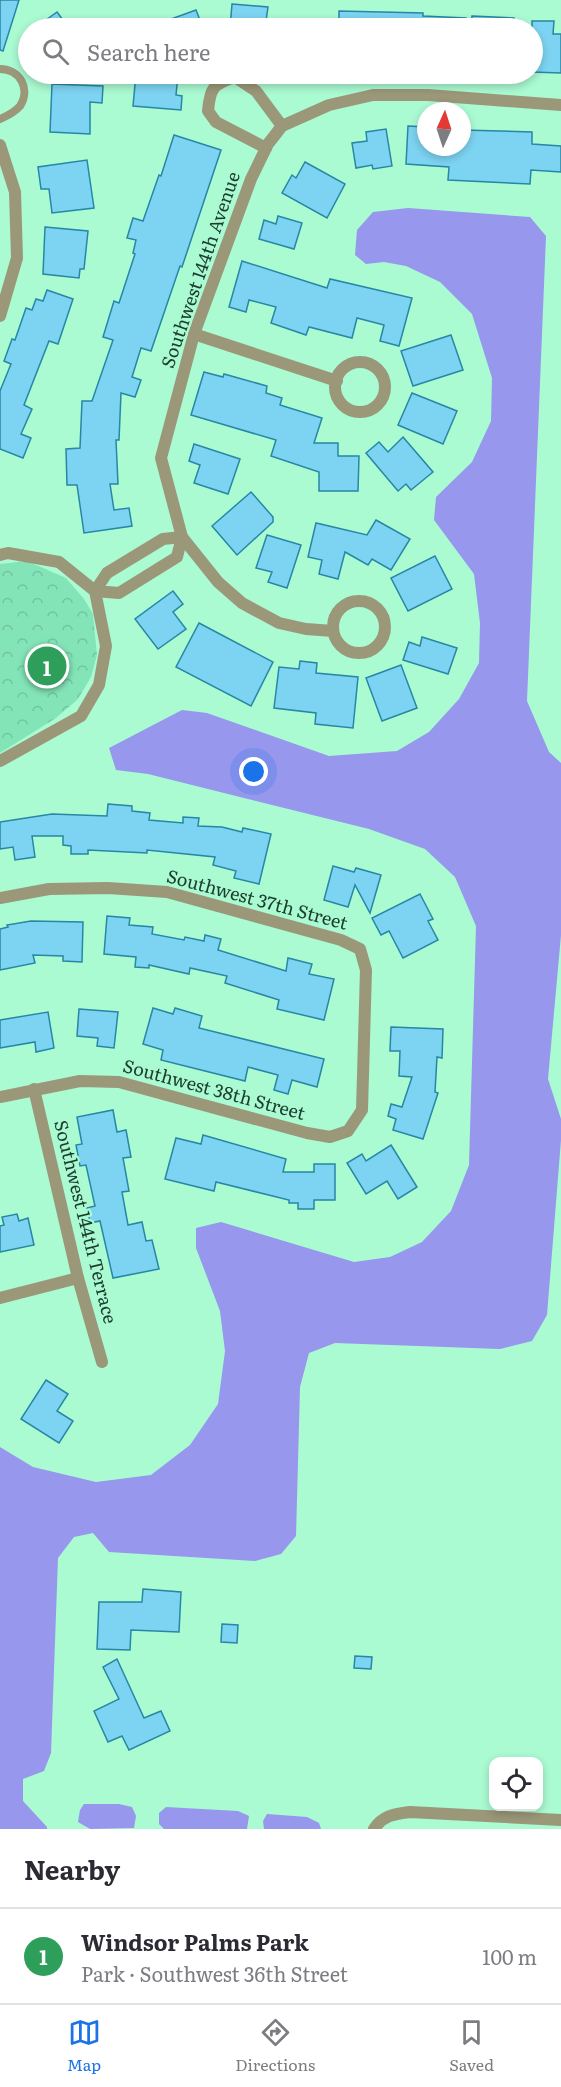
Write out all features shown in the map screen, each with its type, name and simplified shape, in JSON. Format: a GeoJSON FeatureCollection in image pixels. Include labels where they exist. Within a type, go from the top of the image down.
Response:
{"type":"FeatureCollection","features":[{"type":"Feature","properties":{"kind":"street"},"geometry":{"type":"LineString","coordinates":[[218,84],[210,92],[208,111],[216,122],[266,148]]}},
{"type":"Feature","properties":{"kind":"street"},"geometry":{"type":"LineString","coordinates":[[246,84],[256,91],[282,126],[329,105],[373,95],[428,95],[561,105]]}},
{"type":"Feature","properties":{"kind":"street","name":"Southwest 144th Avenue"},"geometry":{"type":"LineString","coordinates":[[182,537],[161,458],[194,334],[251,178],[266,148],[282,126]]}},
{"type":"Feature","properties":{"kind":"street"},"geometry":{"type":"LineString","coordinates":[[0,145],[15,192],[17,258],[6,302],[0,316]]}},
{"type":"Feature","properties":{"kind":"street"},"geometry":{"type":"LineString","coordinates":[[194,334],[337,381]]}},
{"type":"Feature","properties":{"kind":"street"},"geometry":{"type":"LineString","coordinates":[[353,363],[370,364],[382,375],[385,391],[377,405],[370,410],[355,411],[348,408],[337,396],[337,381],[346,367],[353,363]]}},
{"type":"Feature","properties":{"kind":"street"},"geometry":{"type":"LineString","coordinates":[[0,761],[81,716],[99,685],[106,646],[95,591],[107,573],[163,539],[182,537]]}},
{"type":"Feature","properties":{"kind":"street"},"geometry":{"type":"LineString","coordinates":[[0,555],[8,553],[58,562],[95,591],[119,593],[177,557],[182,537]]}},
{"type":"Feature","properties":{"kind":"street"},"geometry":{"type":"LineString","coordinates":[[182,537],[218,582],[242,603],[279,623],[306,629],[333,631]]}},
{"type":"Feature","properties":{"kind":"street"},"geometry":{"type":"LineString","coordinates":[[355,602],[371,605],[382,617],[384,625],[381,641],[367,652],[349,651],[336,640],[333,631],[336,615],[341,609],[355,602]]}},
{"type":"Feature","properties":{"kind":"street","name":"Southwest 37th Street"},"geometry":{"type":"LineString","coordinates":[[0,898],[49,889],[108,888],[167,892],[341,940],[360,949],[366,970],[362,1110],[348,1131]]}},
{"type":"Feature","properties":{"kind":"street","name":"Southwest 38th Street"},"geometry":{"type":"LineString","coordinates":[[0,1097],[80,1081],[119,1082],[307,1133],[330,1137],[348,1131]]}},
{"type":"Feature","properties":{"kind":"street","name":"Southwest 144th Terrace"},"geometry":{"type":"LineString","coordinates":[[34,1089],[78,1278],[102,1362]]}},
{"type":"Feature","properties":{"kind":"street"},"geometry":{"type":"LineString","coordinates":[[0,1298],[78,1278]]}},
{"type":"Feature","properties":{"kind":"street"},"geometry":{"type":"LineString","coordinates":[[374,1829],[378,1822],[389,1815],[410,1812],[561,1820]]}},
{"type":"Feature","properties":{"kind":"lane"},"geometry":{"type":"LineString","coordinates":[[0,69],[10,70],[18,76]]}},
{"type":"Feature","properties":{"kind":"lane"},"geometry":{"type":"LineString","coordinates":[[0,119],[21,103],[23,84]]}},
{"type":"Feature","properties":{"kind":"green space"},"geometry":{"type":"Polygon","coordinates":[[[27,561],[66,578],[84,599],[93,614],[97,655],[91,677],[78,699],[56,718],[0,753],[0,564],[27,561]]]}},
{"type":"Feature","properties":{"kind":"water"},"geometry":{"type":"Polygon","coordinates":[[[408,208],[530,217],[546,236],[527,701],[549,752],[561,763],[561,935],[548,1079],[561,1119],[561,1140],[547,1315],[532,1341],[500,1349],[335,1343],[309,1353],[300,1387],[296,1536],[281,1554],[255,1561],[109,1552],[93,1533],[74,1537],[58,1558],[51,1753],[44,1771],[23,1779],[23,1801],[47,1829],[0,1829],[0,1447],[33,1467],[96,1482],[151,1475],[190,1445],[218,1404],[225,1351],[220,1311],[196,1248],[196,1228],[221,1222],[354,1262],[390,1257],[422,1242],[451,1211],[469,1165],[476,926],[455,877],[425,849],[369,829],[148,774],[116,770],[109,748],[182,710],[207,713],[329,756],[397,751],[429,732],[459,699],[479,663],[480,623],[474,574],[434,520],[436,497],[472,462],[491,421],[492,378],[472,314],[440,282],[406,266],[384,262],[366,264],[355,255],[357,230],[373,212],[408,208]]]}},
{"type":"Feature","properties":{"kind":"water"},"geometry":{"type":"Polygon","coordinates":[[[84,1804],[119,1804],[132,1807],[136,1816],[134,1828],[90,1829],[78,1822],[80,1810],[84,1804]]]}},
{"type":"Feature","properties":{"kind":"water"},"geometry":{"type":"Polygon","coordinates":[[[166,1807],[238,1811],[249,1816],[247,1829],[164,1829],[159,1824],[159,1813],[166,1807]]]}},
{"type":"Feature","properties":{"kind":"water"},"geometry":{"type":"Polygon","coordinates":[[[267,1814],[307,1817],[319,1823],[321,1829],[264,1829],[263,1821],[267,1814]]]}},
{"type":"Feature","properties":{"kind":"building"},"geometry":{"type":"Polygon","coordinates":[[[0,0],[19,0],[3,51],[0,50],[0,0]]]}},
{"type":"Feature","properties":{"kind":"building"},"geometry":{"type":"Polygon","coordinates":[[[232,4],[268,7],[266,18],[231,18],[232,4]]]}},
{"type":"Feature","properties":{"kind":"building"},"geometry":{"type":"Polygon","coordinates":[[[196,10],[199,18],[174,18],[196,10]]]}},
{"type":"Feature","properties":{"kind":"building"},"geometry":{"type":"Polygon","coordinates":[[[339,11],[423,13],[423,16],[466,18],[339,18],[339,11]]]}},
{"type":"Feature","properties":{"kind":"building"},"geometry":{"type":"Polygon","coordinates":[[[57,12],[62,18],[49,18],[57,12]]]}},
{"type":"Feature","properties":{"kind":"building"},"geometry":{"type":"Polygon","coordinates":[[[472,16],[514,18],[472,18],[472,16]]]}},
{"type":"Feature","properties":{"kind":"building"},"geometry":{"type":"Polygon","coordinates":[[[543,21],[554,21],[553,34],[561,34],[561,73],[543,72],[543,21]]]}},
{"type":"Feature","properties":{"kind":"building"},"geometry":{"type":"Polygon","coordinates":[[[52,84],[103,86],[102,103],[90,102],[90,134],[50,132],[52,84]]]}},
{"type":"Feature","properties":{"kind":"building"},"geometry":{"type":"Polygon","coordinates":[[[135,84],[177,84],[176,95],[182,96],[181,110],[133,106],[135,84]]]}},
{"type":"Feature","properties":{"kind":"building"},"geometry":{"type":"Polygon","coordinates":[[[408,126],[417,126],[417,156],[471,156],[471,130],[532,132],[532,144],[561,146],[561,172],[531,170],[530,184],[448,180],[449,167],[406,164],[408,126]]]}},
{"type":"Feature","properties":{"kind":"building"},"geometry":{"type":"Polygon","coordinates":[[[386,129],[392,166],[373,169],[372,165],[356,168],[352,143],[367,141],[366,132],[386,129]]]}},
{"type":"Feature","properties":{"kind":"building"},"geometry":{"type":"Polygon","coordinates":[[[174,135],[221,150],[151,351],[141,348],[132,377],[141,380],[135,397],[121,393],[119,440],[116,440],[118,484],[110,484],[114,510],[129,508],[132,526],[84,533],[77,485],[67,485],[66,449],[80,448],[82,401],[92,401],[113,340],[103,337],[114,301],[119,303],[135,254],[133,253],[136,240],[127,238],[133,218],[143,221],[174,135]]]}},
{"type":"Feature","properties":{"kind":"building"},"geometry":{"type":"Polygon","coordinates":[[[87,160],[94,208],[52,213],[49,189],[41,189],[38,167],[87,160]]]}},
{"type":"Feature","properties":{"kind":"building"},"geometry":{"type":"Polygon","coordinates":[[[305,162],[345,184],[327,218],[282,193],[292,175],[296,178],[305,162]]]}},
{"type":"Feature","properties":{"kind":"building"},"geometry":{"type":"Polygon","coordinates":[[[278,216],[302,223],[294,249],[259,239],[264,220],[276,224],[278,216]]]}},
{"type":"Feature","properties":{"kind":"building"},"geometry":{"type":"Polygon","coordinates":[[[45,227],[88,231],[84,269],[80,269],[79,278],[43,274],[45,227]]]}},
{"type":"Feature","properties":{"kind":"building"},"geometry":{"type":"Polygon","coordinates":[[[242,261],[327,288],[330,279],[412,298],[399,346],[380,341],[384,325],[357,318],[352,338],[309,327],[306,335],[271,323],[276,307],[249,300],[246,312],[229,307],[242,261]]]}},
{"type":"Feature","properties":{"kind":"building"},"geometry":{"type":"Polygon","coordinates":[[[47,290],[73,299],[58,344],[49,341],[24,405],[32,409],[21,434],[31,438],[23,458],[0,449],[0,391],[11,364],[4,361],[12,339],[15,340],[26,308],[32,310],[36,299],[43,301],[47,290]]]}},
{"type":"Feature","properties":{"kind":"building"},"geometry":{"type":"Polygon","coordinates":[[[451,335],[463,370],[413,386],[401,351],[451,335]]]}},
{"type":"Feature","properties":{"kind":"building"},"geometry":{"type":"Polygon","coordinates":[[[204,372],[223,377],[224,374],[267,386],[266,393],[282,398],[280,405],[322,418],[314,443],[338,443],[338,456],[359,456],[358,491],[319,491],[319,472],[271,456],[276,440],[191,415],[204,372]]]}},
{"type":"Feature","properties":{"kind":"building"},"geometry":{"type":"Polygon","coordinates":[[[412,393],[457,411],[443,444],[398,425],[412,393]]]}},
{"type":"Feature","properties":{"kind":"building"},"geometry":{"type":"Polygon","coordinates":[[[403,437],[433,472],[411,490],[406,484],[398,491],[366,453],[379,442],[388,452],[403,437]]]}},
{"type":"Feature","properties":{"kind":"building"},"geometry":{"type":"Polygon","coordinates":[[[194,444],[240,459],[228,494],[194,483],[200,465],[189,461],[194,444]]]}},
{"type":"Feature","properties":{"kind":"building"},"geometry":{"type":"Polygon","coordinates":[[[251,492],[273,517],[273,522],[237,555],[212,526],[251,492]]]}},
{"type":"Feature","properties":{"kind":"building"},"geometry":{"type":"Polygon","coordinates":[[[376,520],[410,539],[391,570],[372,559],[368,565],[345,552],[338,579],[319,574],[322,560],[308,557],[316,523],[367,535],[376,520]]]}},
{"type":"Feature","properties":{"kind":"building"},"geometry":{"type":"Polygon","coordinates":[[[267,535],[301,545],[287,588],[268,582],[272,572],[256,568],[267,535]]]}},
{"type":"Feature","properties":{"kind":"building"},"geometry":{"type":"Polygon","coordinates":[[[435,556],[452,589],[408,611],[391,578],[435,556]]]}},
{"type":"Feature","properties":{"kind":"building"},"geometry":{"type":"Polygon","coordinates":[[[173,591],[183,604],[173,612],[186,629],[158,649],[135,619],[173,591]]]}},
{"type":"Feature","properties":{"kind":"building"},"geometry":{"type":"Polygon","coordinates":[[[199,623],[273,662],[251,706],[176,667],[199,623]]]}},
{"type":"Feature","properties":{"kind":"building"},"geometry":{"type":"Polygon","coordinates":[[[422,637],[457,648],[448,674],[403,660],[409,642],[420,646],[422,637]]]}},
{"type":"Feature","properties":{"kind":"building"},"geometry":{"type":"Polygon","coordinates":[[[300,661],[317,663],[316,673],[358,677],[353,728],[315,724],[316,713],[274,708],[279,667],[299,669],[300,661]]]}},
{"type":"Feature","properties":{"kind":"building"},"geometry":{"type":"Polygon","coordinates":[[[401,665],[417,708],[382,721],[366,678],[401,665]]]}},
{"type":"Feature","properties":{"kind":"building"},"geometry":{"type":"Polygon","coordinates":[[[108,804],[132,806],[132,811],[150,813],[149,820],[183,823],[183,817],[199,818],[198,826],[222,827],[242,832],[243,828],[271,834],[259,884],[234,878],[236,871],[213,865],[215,857],[147,850],[147,853],[88,850],[88,854],[71,854],[71,846],[63,845],[63,836],[32,836],[35,857],[15,860],[13,847],[0,849],[0,822],[52,814],[107,816],[108,804]]]}},
{"type":"Feature","properties":{"kind":"building"},"geometry":{"type":"Polygon","coordinates":[[[333,866],[354,872],[356,868],[381,875],[370,913],[355,885],[348,907],[324,900],[333,866]]]}},
{"type":"Feature","properties":{"kind":"building"},"geometry":{"type":"Polygon","coordinates":[[[420,894],[433,919],[428,921],[438,940],[403,958],[389,931],[381,935],[372,918],[420,894]]]}},
{"type":"Feature","properties":{"kind":"building"},"geometry":{"type":"Polygon","coordinates":[[[107,916],[130,918],[129,925],[153,927],[152,934],[184,940],[185,937],[204,941],[205,935],[221,939],[218,950],[286,971],[288,958],[312,964],[309,974],[334,979],[324,1020],[277,1009],[279,1000],[225,983],[227,976],[190,968],[189,974],[149,965],[149,968],[135,967],[136,957],[104,954],[107,916]]]}},
{"type":"Feature","properties":{"kind":"building"},"geometry":{"type":"Polygon","coordinates":[[[31,921],[83,922],[82,962],[63,961],[63,956],[33,955],[35,963],[0,970],[0,929],[8,927],[7,925],[31,921]]]}},
{"type":"Feature","properties":{"kind":"building"},"geometry":{"type":"Polygon","coordinates":[[[153,1008],[173,1014],[175,1008],[202,1016],[199,1028],[324,1059],[317,1087],[292,1080],[288,1094],[274,1090],[278,1075],[248,1067],[245,1081],[161,1060],[163,1050],[143,1044],[153,1008]]]}},
{"type":"Feature","properties":{"kind":"building"},"geometry":{"type":"Polygon","coordinates":[[[79,1009],[118,1012],[114,1048],[97,1046],[98,1038],[77,1036],[79,1009]]]}},
{"type":"Feature","properties":{"kind":"building"},"geometry":{"type":"Polygon","coordinates":[[[48,1012],[54,1048],[36,1052],[35,1042],[0,1048],[0,1020],[48,1012]]]}},
{"type":"Feature","properties":{"kind":"building"},"geometry":{"type":"Polygon","coordinates":[[[391,1027],[443,1029],[442,1058],[437,1057],[435,1092],[438,1093],[423,1139],[393,1130],[396,1119],[388,1116],[391,1104],[402,1107],[412,1077],[399,1076],[400,1051],[390,1051],[391,1027]]]}},
{"type":"Feature","properties":{"kind":"building"},"geometry":{"type":"Polygon","coordinates":[[[113,1110],[117,1132],[126,1130],[131,1157],[123,1158],[129,1191],[122,1192],[128,1225],[142,1222],[146,1241],[152,1240],[159,1269],[113,1278],[100,1221],[90,1223],[87,1208],[95,1206],[86,1165],[80,1166],[76,1145],[82,1144],[77,1117],[113,1110]]]}},
{"type":"Feature","properties":{"kind":"building"},"geometry":{"type":"Polygon","coordinates":[[[203,1135],[286,1159],[283,1172],[314,1172],[314,1164],[335,1164],[335,1200],[314,1200],[314,1209],[298,1209],[298,1203],[289,1203],[289,1200],[216,1182],[214,1191],[165,1179],[176,1138],[201,1144],[203,1135]]]}},
{"type":"Feature","properties":{"kind":"building"},"geometry":{"type":"Polygon","coordinates":[[[391,1145],[417,1187],[398,1199],[387,1181],[366,1194],[347,1163],[362,1154],[366,1161],[391,1145]]]}},
{"type":"Feature","properties":{"kind":"building"},"geometry":{"type":"Polygon","coordinates":[[[17,1214],[19,1221],[28,1218],[34,1245],[0,1252],[0,1226],[4,1225],[2,1217],[17,1214]]]}},
{"type":"Feature","properties":{"kind":"building"},"geometry":{"type":"Polygon","coordinates":[[[46,1380],[68,1394],[57,1411],[73,1421],[59,1443],[21,1419],[46,1380]]]}},
{"type":"Feature","properties":{"kind":"building"},"geometry":{"type":"Polygon","coordinates":[[[143,1589],[181,1592],[179,1632],[131,1630],[130,1650],[97,1649],[99,1602],[142,1602],[143,1589]]]}},
{"type":"Feature","properties":{"kind":"building"},"geometry":{"type":"Polygon","coordinates":[[[222,1624],[238,1625],[237,1643],[221,1642],[222,1624]]]}},
{"type":"Feature","properties":{"kind":"building"},"geometry":{"type":"Polygon","coordinates":[[[355,1656],[372,1657],[371,1669],[354,1668],[355,1656]]]}},
{"type":"Feature","properties":{"kind":"building"},"geometry":{"type":"Polygon","coordinates":[[[117,1659],[144,1718],[161,1711],[170,1731],[129,1750],[122,1736],[108,1742],[94,1711],[119,1699],[103,1667],[117,1659]]]}},
{"type":"Feature","properties":{"kind":"place","name":"Windsor Palms Park"},"geometry":{"type":"Point","coordinates":[47,666]}}]}
